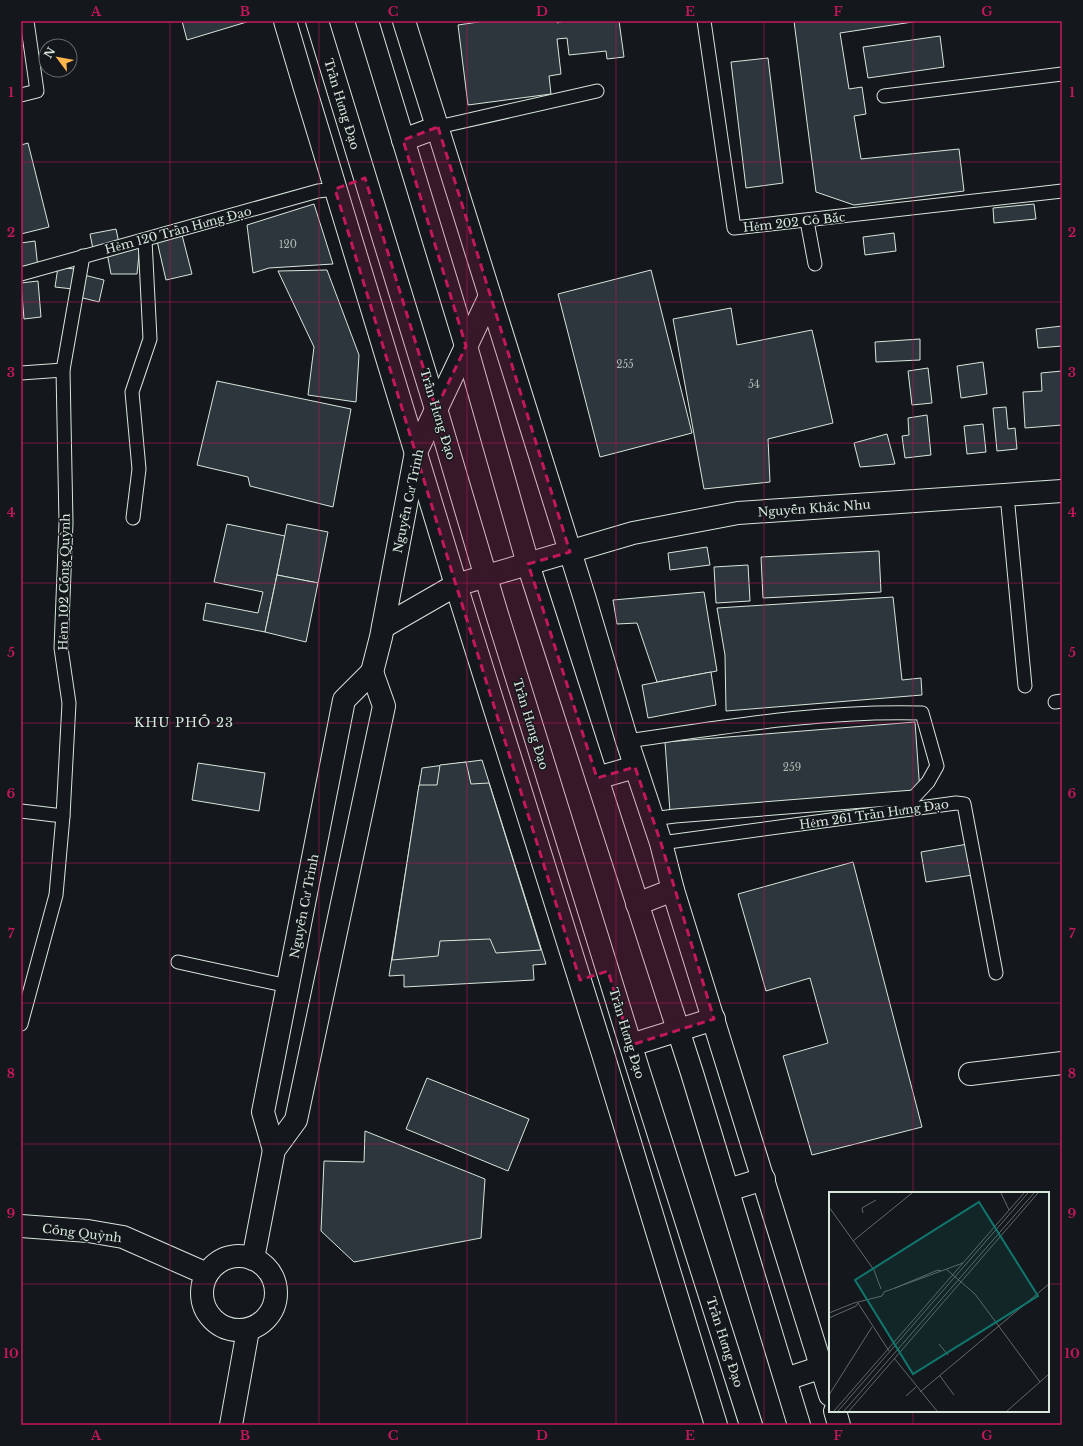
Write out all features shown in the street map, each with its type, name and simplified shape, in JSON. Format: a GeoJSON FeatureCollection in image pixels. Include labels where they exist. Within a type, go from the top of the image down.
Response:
{"type":"FeatureCollection","features":[{"type":"Feature","properties":{"kind":"main road"},"geometry":{"type":"LineString","coordinates":[[285,21],[456,585],[551,886],[716,1425]]}},
{"type":"Feature","properties":{"kind":"main road","name":"Trần Hưng Đạo"},"geometry":{"type":"LineString","coordinates":[[317,21],[578,876],[752,1425]]}},
{"type":"Feature","properties":{"kind":"main road"},"geometry":{"type":"LineString","coordinates":[[367,21],[466,346],[528,564],[678,1030],[799,1425]]}},
{"type":"Feature","properties":{"kind":"main road"},"geometry":{"type":"LineString","coordinates":[[404,21],[570,552],[635,767],[661,843],[673,890],[829,1392]]}},
{"type":"Feature","properties":{"kind":"main road"},"geometry":{"type":"LineString","coordinates":[[304,85],[333,73]]}},
{"type":"Feature","properties":{"kind":"main road"},"geometry":{"type":"LineString","coordinates":[[403,140],[438,127]]}},
{"type":"Feature","properties":{"kind":"main road"},"geometry":{"type":"LineString","coordinates":[[335,189],[365,178]]}},
{"type":"Feature","properties":{"kind":"main road","name":"Nguyễn Cư Trinh"},"geometry":{"type":"LineString","coordinates":[[274,1150],[263,1112],[344,700],[372,672],[383,627],[416,452],[490,296]]}},
{"type":"Feature","properties":{"kind":"main road","name":"Nguyễn Khắc Nhu"},"geometry":{"type":"LineString","coordinates":[[383,627],[456,585],[633,533],[738,513],[1062,491]]}},
{"type":"Feature","properties":{"kind":"main road","name":"Nguyễn Cư Trinh"},"geometry":{"type":"LineString","coordinates":[[253,1259],[274,1150],[296,1120],[383,714],[384,706],[372,672]]}},
{"type":"Feature","properties":{"kind":"main road"},"geometry":{"type":"LineString","coordinates":[[510,756],[539,749]]}},
{"type":"Feature","properties":{"kind":"main road"},"geometry":{"type":"LineString","coordinates":[[597,778],[635,767]]}},
{"type":"Feature","properties":{"kind":"main road"},"geometry":{"type":"LineString","coordinates":[[551,886],[578,876]]}},
{"type":"Feature","properties":{"kind":"main road"},"geometry":{"type":"LineString","coordinates":[[637,904],[673,890]]}},
{"type":"Feature","properties":{"kind":"main road"},"geometry":{"type":"LineString","coordinates":[[580,980],[608,972]]}},
{"type":"Feature","properties":{"kind":"main road"},"geometry":{"type":"LineString","coordinates":[[631,1045],[714,1019]]}},
{"type":"Feature","properties":{"kind":"main road"},"geometry":{"type":"LineString","coordinates":[[970,1074],[1062,1063]]}},
{"type":"Feature","properties":{"kind":"main road"},"geometry":{"type":"LineString","coordinates":[[728,1190],[764,1179]]}},
{"type":"Feature","properties":{"kind":"main road"},"geometry":{"type":"LineString","coordinates":[[658,1232],[687,1222]]}},
{"type":"Feature","properties":{"kind":"main road","name":"Cống Quỳnh"},"geometry":{"type":"LineString","coordinates":[[21,1226],[123,1236],[207,1274]]}},
{"type":"Feature","properties":{"kind":"main road"},"geometry":{"type":"LineString","coordinates":[[243,1255],[253,1259],[263,1265],[270,1273],[275,1283],[276,1294],[274,1307],[268,1316],[257,1326],[248,1330],[229,1330],[212,1320],[205,1310],[202,1298],[203,1286],[207,1274],[216,1264],[233,1256],[243,1255]]}},
{"type":"Feature","properties":{"kind":"main road"},"geometry":{"type":"LineString","coordinates":[[231,1425],[248,1330]]}},
{"type":"Feature","properties":{"kind":"main road"},"geometry":{"type":"LineString","coordinates":[[698,1367],[730,1356]]}},
{"type":"Feature","properties":{"kind":"main road"},"geometry":{"type":"LineString","coordinates":[[786,1379],[822,1367]]}},
{"type":"Feature","properties":{"kind":"main road"},"geometry":{"type":"LineString","coordinates":[[835,1412],[839,1425]]}},
{"type":"Feature","properties":{"kind":"lane"},"geometry":{"type":"LineString","coordinates":[[21,95],[37,90],[27,21]]}},
{"type":"Feature","properties":{"kind":"lane","name":"Hẻm 202 Cô Bắc"},"geometry":{"type":"LineString","coordinates":[[704,21],[734,228],[807,221],[1062,191]]}},
{"type":"Feature","properties":{"kind":"lane"},"geometry":{"type":"LineString","coordinates":[[884,96],[1062,74]]}},
{"type":"Feature","properties":{"kind":"lane"},"geometry":{"type":"LineString","coordinates":[[438,127],[596,90]]}},
{"type":"Feature","properties":{"kind":"lane","name":"Hẻm 120 Trần Hưng Đạo"},"geometry":{"type":"LineString","coordinates":[[21,274],[318,191],[335,189]]}},
{"type":"Feature","properties":{"kind":"lane"},"geometry":{"type":"LineString","coordinates":[[807,221],[815,264]]}},
{"type":"Feature","properties":{"kind":"lane"},"geometry":{"type":"LineString","coordinates":[[133,518],[139,469],[132,392],[150,339],[145,240]]}},
{"type":"Feature","properties":{"kind":"lane","name":"Hẻm 102 Cống Quỳnh"},"geometry":{"type":"LineString","coordinates":[[21,1024],[56,895],[63,816],[69,703],[61,648],[66,523],[63,370],[83,256]]}},
{"type":"Feature","properties":{"kind":"lane"},"geometry":{"type":"LineString","coordinates":[[21,373],[63,370]]}},
{"type":"Feature","properties":{"kind":"lane"},"geometry":{"type":"LineString","coordinates":[[1007,495],[1025,686]]}},
{"type":"Feature","properties":{"kind":"lane"},"geometry":{"type":"LineString","coordinates":[[627,741],[783,719],[895,712],[922,713],[937,766],[928,782],[914,797],[652,819]]}},
{"type":"Feature","properties":{"kind":"lane","name":"Hẻm 261 Trần Hưng Đạo"},"geometry":{"type":"LineString","coordinates":[[661,843],[956,803],[964,804],[996,974]]}},
{"type":"Feature","properties":{"kind":"lane"},"geometry":{"type":"LineString","coordinates":[[21,811],[63,816]]}},
{"type":"Feature","properties":{"kind":"lane"},"geometry":{"type":"LineString","coordinates":[[178,962],[288,986]]}},
{"type":"Feature","properties":{"kind":"highlighted area"},"geometry":{"type":"Polygon","coordinates":[[[438,127],[570,552],[528,564],[597,778],[635,767],[661,843],[714,1019],[631,1045],[608,971],[580,980],[456,585],[335,189],[365,178],[436,409],[466,346],[403,140],[438,127]]]}},
{"type":"Feature","properties":{"kind":"building"},"geometry":{"type":"Polygon","coordinates":[[[182,21],[250,21],[187,40],[182,21]]]}},
{"type":"Feature","properties":{"kind":"building"},"geometry":{"type":"Polygon","coordinates":[[[485,21],[557,21],[557,23],[564,21],[619,21],[624,57],[607,59],[606,51],[569,55],[567,38],[557,39],[561,74],[549,76],[551,94],[468,105],[458,25],[485,21]]]}},
{"type":"Feature","properties":{"kind":"building"},"geometry":{"type":"Polygon","coordinates":[[[794,21],[919,21],[840,33],[849,89],[862,87],[866,114],[854,116],[861,159],[959,149],[964,191],[854,205],[816,192],[794,21]]]}},
{"type":"Feature","properties":{"kind":"building"},"geometry":{"type":"Polygon","coordinates":[[[940,36],[944,67],[868,78],[863,47],[940,36]]]}},
{"type":"Feature","properties":{"kind":"building"},"geometry":{"type":"Polygon","coordinates":[[[768,58],[783,183],[746,188],[731,62],[768,58]]]}},
{"type":"Feature","properties":{"kind":"building"},"geometry":{"type":"Polygon","coordinates":[[[28,143],[49,227],[21,234],[21,145],[28,143]]]}},
{"type":"Feature","properties":{"kind":"building"},"geometry":{"type":"Polygon","coordinates":[[[314,204],[333,264],[269,268],[253,273],[247,225],[314,204]]]}},
{"type":"Feature","properties":{"kind":"building"},"geometry":{"type":"Polygon","coordinates":[[[1034,204],[1036,219],[994,223],[993,208],[1034,204]]]}},
{"type":"Feature","properties":{"kind":"building"},"geometry":{"type":"Polygon","coordinates":[[[116,229],[119,243],[93,249],[90,234],[116,229]]]}},
{"type":"Feature","properties":{"kind":"building"},"geometry":{"type":"Polygon","coordinates":[[[894,233],[896,251],[865,255],[863,237],[894,233]]]}},
{"type":"Feature","properties":{"kind":"building"},"geometry":{"type":"Polygon","coordinates":[[[182,235],[192,274],[166,280],[157,241],[182,235]]]}},
{"type":"Feature","properties":{"kind":"building"},"geometry":{"type":"Polygon","coordinates":[[[35,241],[38,268],[21,270],[21,243],[35,241]]]}},
{"type":"Feature","properties":{"kind":"building"},"geometry":{"type":"Polygon","coordinates":[[[140,245],[137,274],[111,274],[107,253],[140,245]]]}},
{"type":"Feature","properties":{"kind":"building"},"geometry":{"type":"Polygon","coordinates":[[[58,267],[75,269],[73,289],[55,287],[58,267]]]}},
{"type":"Feature","properties":{"kind":"building"},"geometry":{"type":"Polygon","coordinates":[[[327,270],[359,355],[356,402],[308,395],[314,347],[278,271],[327,270]]]}},
{"type":"Feature","properties":{"kind":"building"},"geometry":{"type":"Polygon","coordinates":[[[651,270],[692,433],[600,457],[558,294],[651,270]]]}},
{"type":"Feature","properties":{"kind":"building"},"geometry":{"type":"Polygon","coordinates":[[[84,275],[104,280],[99,302],[79,297],[84,275]]]}},
{"type":"Feature","properties":{"kind":"building"},"geometry":{"type":"Polygon","coordinates":[[[38,281],[41,317],[24,319],[21,283],[38,281]]]}},
{"type":"Feature","properties":{"kind":"building"},"geometry":{"type":"Polygon","coordinates":[[[731,308],[737,345],[812,330],[833,423],[768,439],[770,482],[704,489],[673,319],[731,308]]]}},
{"type":"Feature","properties":{"kind":"building"},"geometry":{"type":"Polygon","coordinates":[[[1062,326],[1062,346],[1038,348],[1036,329],[1062,326]]]}},
{"type":"Feature","properties":{"kind":"building"},"geometry":{"type":"Polygon","coordinates":[[[920,339],[920,360],[876,362],[875,342],[920,339]]]}},
{"type":"Feature","properties":{"kind":"building"},"geometry":{"type":"Polygon","coordinates":[[[983,362],[987,394],[961,398],[957,366],[983,362]]]}},
{"type":"Feature","properties":{"kind":"building"},"geometry":{"type":"Polygon","coordinates":[[[928,368],[932,403],[912,405],[908,371],[928,368]]]}},
{"type":"Feature","properties":{"kind":"building"},"geometry":{"type":"Polygon","coordinates":[[[1062,371],[1062,425],[1025,428],[1023,392],[1042,391],[1041,373],[1062,371]]]}},
{"type":"Feature","properties":{"kind":"building"},"geometry":{"type":"Polygon","coordinates":[[[217,381],[351,409],[333,507],[250,486],[248,477],[197,465],[217,381]]]}},
{"type":"Feature","properties":{"kind":"building"},"geometry":{"type":"Polygon","coordinates":[[[1006,407],[1008,429],[1015,428],[1017,449],[997,451],[993,408],[1006,407]]]}},
{"type":"Feature","properties":{"kind":"building"},"geometry":{"type":"Polygon","coordinates":[[[927,415],[931,455],[905,458],[902,436],[909,435],[908,418],[927,415]]]}},
{"type":"Feature","properties":{"kind":"building"},"geometry":{"type":"Polygon","coordinates":[[[983,424],[986,452],[967,454],[964,426],[983,424]]]}},
{"type":"Feature","properties":{"kind":"building"},"geometry":{"type":"Polygon","coordinates":[[[887,434],[895,464],[860,467],[854,443],[887,434]]]}},
{"type":"Feature","properties":{"kind":"building"},"geometry":{"type":"Polygon","coordinates":[[[227,524],[285,536],[265,632],[203,620],[206,603],[258,613],[263,592],[214,582],[227,524]]]}},
{"type":"Feature","properties":{"kind":"building"},"geometry":{"type":"Polygon","coordinates":[[[287,524],[328,532],[318,583],[277,575],[287,524]]]}},
{"type":"Feature","properties":{"kind":"building"},"geometry":{"type":"Polygon","coordinates":[[[707,547],[710,565],[670,570],[668,553],[707,547]]]}},
{"type":"Feature","properties":{"kind":"building"},"geometry":{"type":"Polygon","coordinates":[[[879,551],[881,592],[763,598],[761,557],[879,551]]]}},
{"type":"Feature","properties":{"kind":"building"},"geometry":{"type":"Polygon","coordinates":[[[748,565],[750,601],[716,603],[714,567],[748,565]]]}},
{"type":"Feature","properties":{"kind":"building"},"geometry":{"type":"Polygon","coordinates":[[[277,575],[318,583],[306,642],[265,632],[277,575]]]}},
{"type":"Feature","properties":{"kind":"building"},"geometry":{"type":"Polygon","coordinates":[[[704,592],[717,671],[657,682],[637,623],[617,624],[613,600],[704,592]]]}},
{"type":"Feature","properties":{"kind":"building"},"geometry":{"type":"Polygon","coordinates":[[[893,597],[902,680],[921,678],[922,695],[726,711],[725,655],[717,608],[893,597]]]}},
{"type":"Feature","properties":{"kind":"building"},"geometry":{"type":"Polygon","coordinates":[[[711,672],[716,705],[648,718],[642,685],[711,672]]]}},
{"type":"Feature","properties":{"kind":"building"},"geometry":{"type":"Polygon","coordinates":[[[915,722],[920,792],[670,812],[665,742],[915,722]]]}},
{"type":"Feature","properties":{"kind":"building"},"geometry":{"type":"Polygon","coordinates":[[[482,760],[546,964],[533,965],[534,980],[404,987],[404,975],[389,976],[422,768],[482,760]]]}},
{"type":"Feature","properties":{"kind":"building"},"geometry":{"type":"Polygon","coordinates":[[[466,762],[471,784],[489,783],[541,950],[496,953],[490,939],[440,941],[438,956],[392,960],[419,785],[437,785],[440,765],[466,762]]]}},
{"type":"Feature","properties":{"kind":"building"},"geometry":{"type":"Polygon","coordinates":[[[198,763],[265,773],[259,811],[192,800],[198,763]]]}},
{"type":"Feature","properties":{"kind":"building"},"geometry":{"type":"Polygon","coordinates":[[[968,844],[973,875],[926,882],[921,852],[968,844]]]}},
{"type":"Feature","properties":{"kind":"building"},"geometry":{"type":"Polygon","coordinates":[[[853,862],[922,1127],[812,1155],[783,1056],[828,1043],[810,978],[766,991],[738,894],[853,862]]]}},
{"type":"Feature","properties":{"kind":"building"},"geometry":{"type":"Polygon","coordinates":[[[427,1078],[529,1119],[508,1171],[406,1129],[427,1078]]]}},
{"type":"Feature","properties":{"kind":"building"},"geometry":{"type":"Polygon","coordinates":[[[365,1131],[485,1179],[481,1238],[354,1262],[321,1231],[324,1161],[364,1162],[365,1131]]]}},
{"type":"Feature","properties":{"kind":"district","name":"KHU PHỐ 23"},"geometry":{"type":"Point","coordinates":[184,722]}}]}
